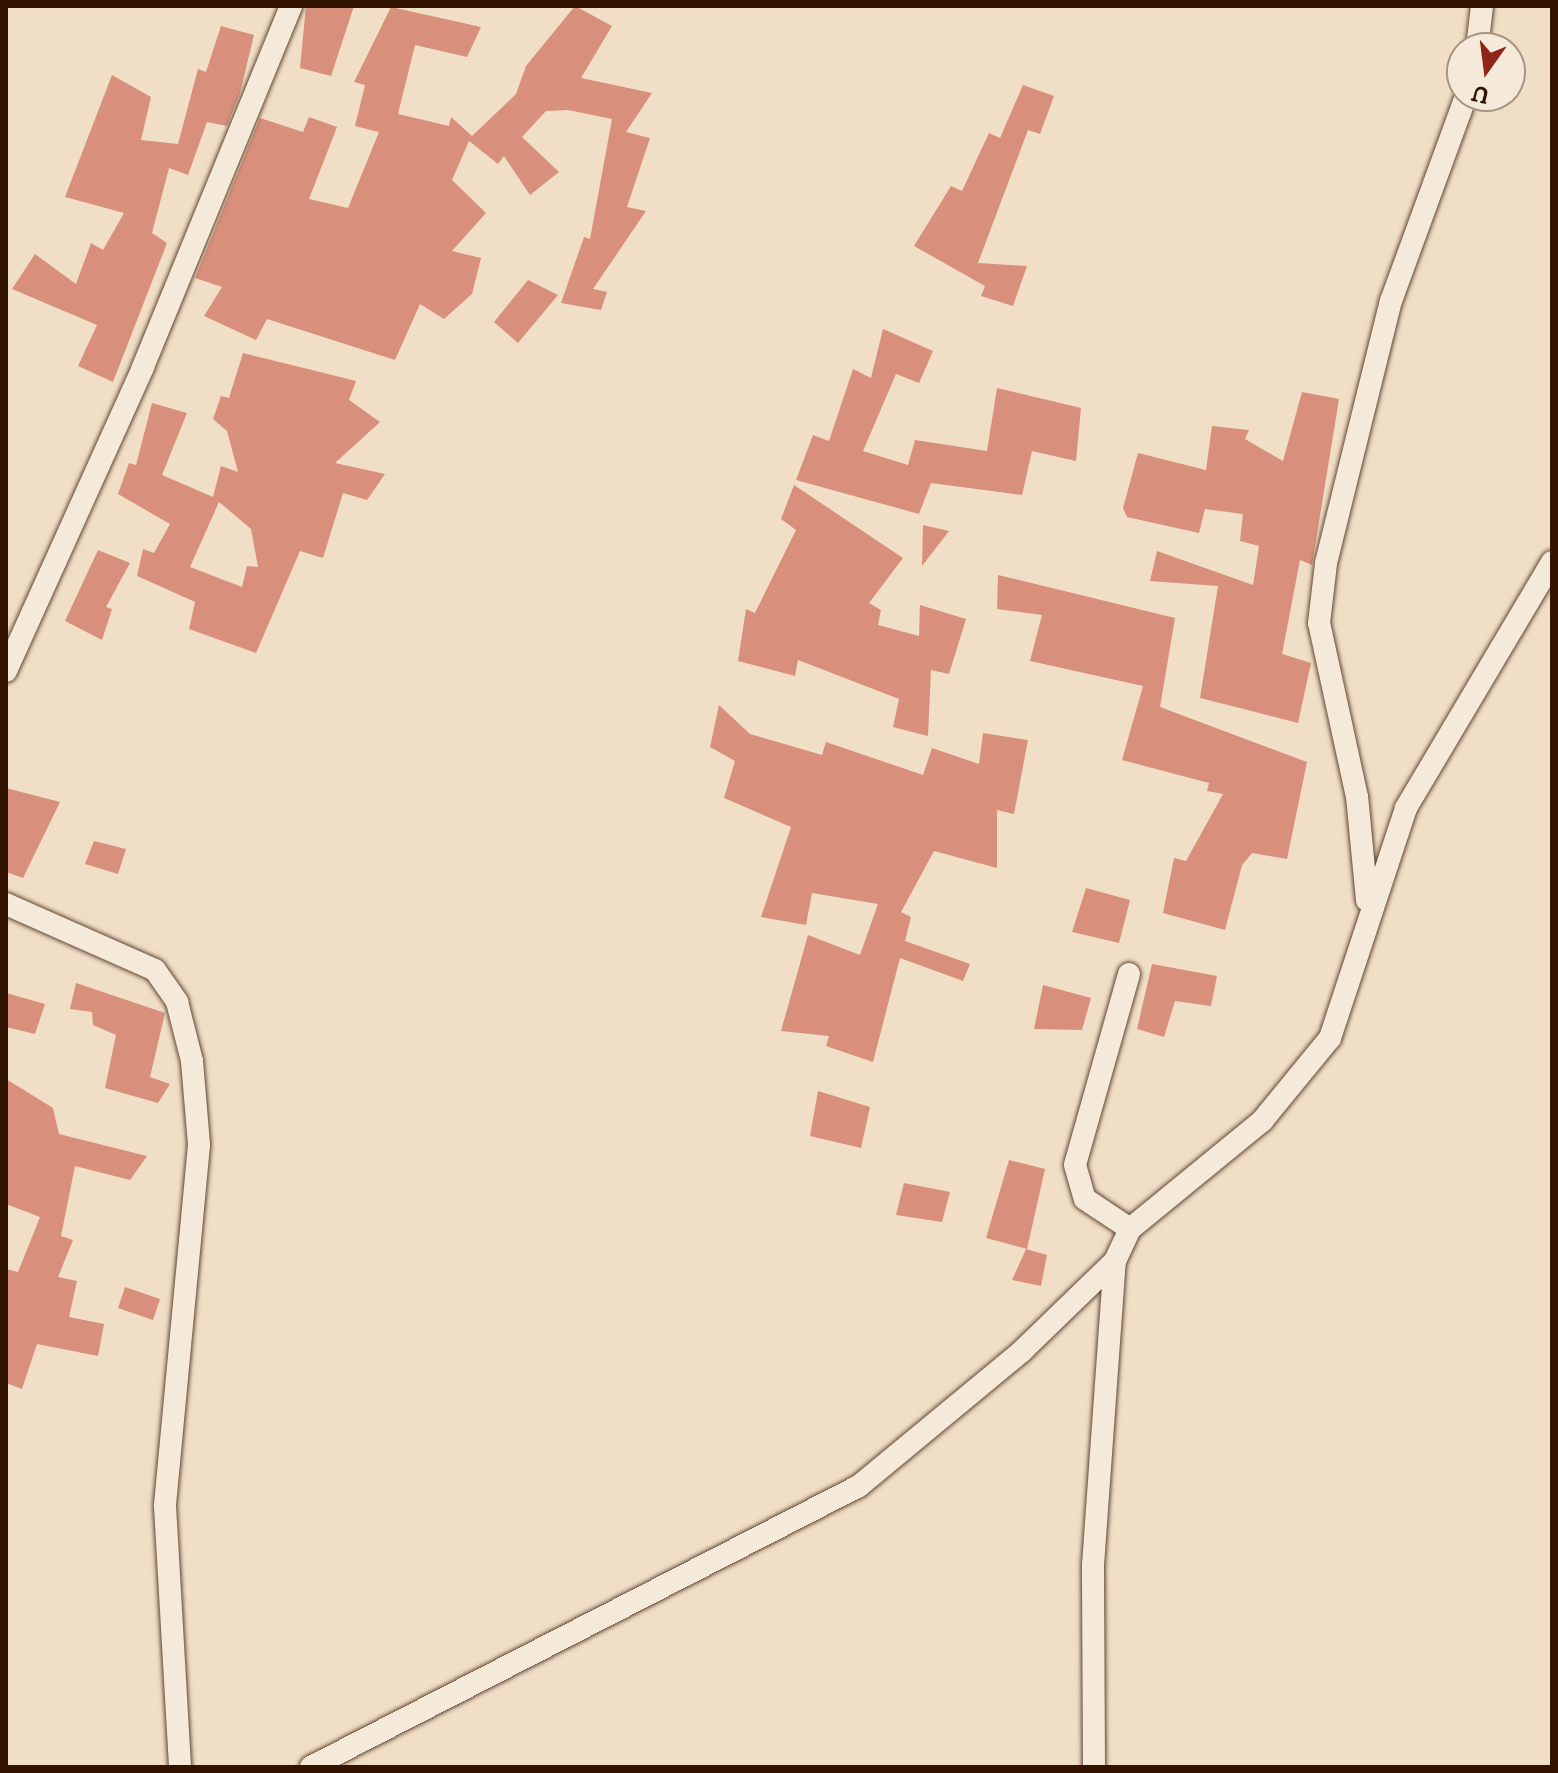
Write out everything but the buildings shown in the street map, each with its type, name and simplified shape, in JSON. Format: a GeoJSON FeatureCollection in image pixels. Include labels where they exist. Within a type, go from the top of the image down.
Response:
{"type":"FeatureCollection","features":[{"type":"Feature","properties":{"kind":"street"},"geometry":{"type":"LineString","coordinates":[[6,671],[143,367],[291,6]]}},
{"type":"Feature","properties":{"kind":"street"},"geometry":{"type":"LineString","coordinates":[[1479,32],[1482,6]]}},
{"type":"Feature","properties":{"kind":"street"},"geometry":{"type":"LineString","coordinates":[[1368,919],[1357,797],[1324,661],[1324,578],[1391,301],[1460,112]]}},
{"type":"Feature","properties":{"kind":"street"},"geometry":{"type":"LineString","coordinates":[[311,1767],[859,1486],[1022,1351],[1115,1261],[1130,1229],[1262,1121],[1330,1038],[1368,919],[1427,764],[1552,562]]}},
{"type":"Feature","properties":{"kind":"street"},"geometry":{"type":"LineString","coordinates":[[6,904],[155,970],[177,1002],[192,1061],[199,1145],[165,1506],[180,1767]]}},
{"type":"Feature","properties":{"kind":"street"},"geometry":{"type":"LineString","coordinates":[[1129,974],[1075,1165],[1085,1199],[1130,1229]]}},
{"type":"Feature","properties":{"kind":"street"},"geometry":{"type":"LineString","coordinates":[[1094,1767],[1093,1565],[1115,1261]]}}]}
